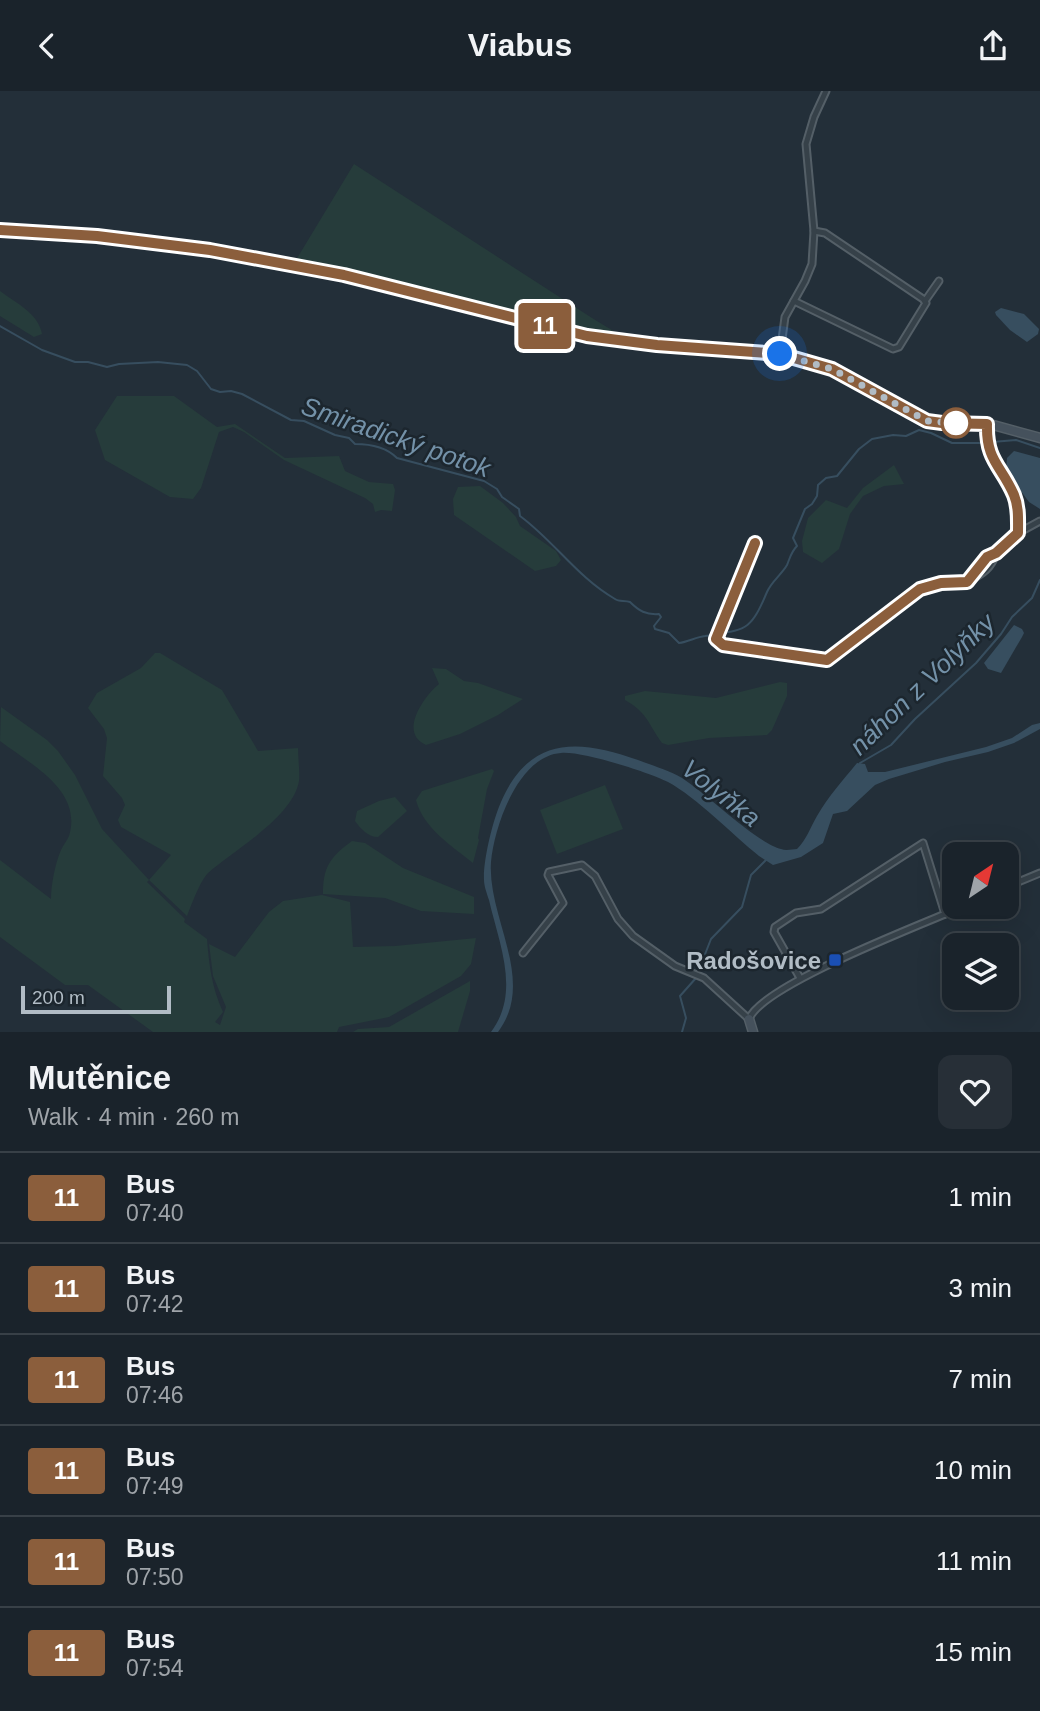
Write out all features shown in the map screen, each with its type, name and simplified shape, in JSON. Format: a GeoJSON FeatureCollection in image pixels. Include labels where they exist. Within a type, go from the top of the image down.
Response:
{"type":"FeatureCollection","features":[{"type":"Feature","properties":{"kind":"street"},"geometry":{"type":"LineString","coordinates":[[780,354],[781,328],[812,264],[814,231],[806,144],[814,117],[827,91]]}},
{"type":"Feature","properties":{"kind":"street"},"geometry":{"type":"LineString","coordinates":[[0,230],[97,236],[210,250],[344,275],[587,336],[657,345],[780,354],[832,369],[927,421],[987,424],[1040,438]]}},
{"type":"Feature","properties":{"kind":"street"},"geometry":{"type":"LineString","coordinates":[[814,231],[825,233],[925,301]]}},
{"type":"Feature","properties":{"kind":"street"},"geometry":{"type":"LineString","coordinates":[[794,301],[893,349],[899,347],[939,281]]}},
{"type":"Feature","properties":{"kind":"street"},"geometry":{"type":"LineString","coordinates":[[987,424],[987,442],[992,459],[1014,494],[1018,508],[1018,533]]}},
{"type":"Feature","properties":{"kind":"street"},"geometry":{"type":"LineString","coordinates":[[755,543],[716,639],[723,645],[827,660],[920,589],[941,583],[967,582],[987,557],[996,553],[1018,533],[1040,521]]}},
{"type":"Feature","properties":{"kind":"street"},"geometry":{"type":"LineString","coordinates":[[800,978],[774,932],[775,927],[796,913],[821,909],[923,843],[942,904]]}},
{"type":"Feature","properties":{"kind":"street"},"geometry":{"type":"LineString","coordinates":[[523,953],[563,903],[548,875],[549,871],[582,865],[594,876],[618,919],[633,936],[654,953],[697,975],[749,1019],[753,1032]]}},
{"type":"Feature","properties":{"kind":"street"},"geometry":{"type":"LineString","coordinates":[[1019,882],[1040,873]]}},
{"type":"Feature","properties":{"kind":"street"},"geometry":{"type":"LineString","coordinates":[[749,1019],[759,1004],[800,978],[942,915]]}},
{"type":"Feature","properties":{"kind":"green space"},"geometry":{"type":"Polygon","coordinates":[[[354,164],[620,335],[536,319],[296,260],[354,164]]]}},
{"type":"Feature","properties":{"kind":"green space"},"geometry":{"type":"Polygon","coordinates":[[[0,291],[32,315],[42,334],[34,337],[0,316],[0,291]]]}},
{"type":"Feature","properties":{"kind":"green space"},"geometry":{"type":"Polygon","coordinates":[[[117,396],[174,396],[217,427],[235,424],[285,458],[339,456],[345,471],[369,482],[393,484],[395,490],[392,511],[375,512],[373,504],[365,498],[284,460],[233,427],[219,432],[201,488],[193,499],[170,497],[105,460],[95,430],[117,396]]]}},
{"type":"Feature","properties":{"kind":"green space"},"geometry":{"type":"Polygon","coordinates":[[[894,465],[904,484],[884,486],[863,496],[850,514],[839,549],[822,563],[803,552],[802,541],[808,518],[826,500],[847,508],[863,488],[894,465]]]}},
{"type":"Feature","properties":{"kind":"green space"},"geometry":{"type":"Polygon","coordinates":[[[480,486],[503,503],[516,517],[520,526],[556,551],[561,560],[556,566],[535,571],[454,515],[453,499],[458,487],[480,486]]]}},
{"type":"Feature","properties":{"kind":"green space"},"geometry":{"type":"Polygon","coordinates":[[[155,653],[160,653],[222,690],[258,751],[298,748],[299,781],[286,807],[274,820],[208,873],[187,916],[149,880],[171,855],[121,827],[118,820],[125,805],[103,776],[107,738],[104,729],[88,708],[97,693],[141,668],[155,653]]]}},
{"type":"Feature","properties":{"kind":"green space"},"geometry":{"type":"Polygon","coordinates":[[[432,668],[446,669],[464,681],[478,683],[523,699],[460,734],[426,745],[414,732],[414,724],[421,705],[439,684],[432,668]]]}},
{"type":"Feature","properties":{"kind":"green space"},"geometry":{"type":"Polygon","coordinates":[[[780,682],[787,683],[787,696],[772,730],[767,735],[709,738],[668,745],[662,743],[643,714],[625,700],[625,696],[645,691],[716,698],[780,682]]]}},
{"type":"Feature","properties":{"kind":"green space"},"geometry":{"type":"Polygon","coordinates":[[[1,707],[58,751],[75,775],[102,829],[149,880],[147,882],[185,919],[184,922],[207,939],[212,976],[223,1012],[215,1022],[220,1025],[226,1007],[213,976],[209,944],[235,957],[269,912],[283,901],[322,895],[350,902],[353,947],[476,938],[471,964],[461,976],[389,1017],[339,1027],[337,1032],[153,1032],[88,985],[65,985],[0,937],[0,860],[51,899],[55,868],[69,836],[71,820],[68,805],[51,780],[0,741],[1,707]]]}},
{"type":"Feature","properties":{"kind":"green space"},"geometry":{"type":"Polygon","coordinates":[[[492,769],[494,771],[487,789],[473,863],[432,828],[416,800],[422,791],[492,769]]]}},
{"type":"Feature","properties":{"kind":"green space"},"geometry":{"type":"Polygon","coordinates":[[[605,785],[623,829],[557,854],[540,810],[605,785]]]}},
{"type":"Feature","properties":{"kind":"green space"},"geometry":{"type":"Polygon","coordinates":[[[395,797],[407,811],[378,837],[362,830],[355,821],[357,811],[395,797]]]}},
{"type":"Feature","properties":{"kind":"green space"},"geometry":{"type":"Polygon","coordinates":[[[352,841],[365,843],[403,868],[474,897],[474,914],[421,911],[385,898],[323,894],[324,877],[329,863],[352,841]]]}},
{"type":"Feature","properties":{"kind":"green space"},"geometry":{"type":"Polygon","coordinates":[[[470,981],[470,991],[458,1032],[353,1032],[358,1029],[389,1027],[470,981]]]}},
{"type":"Feature","properties":{"kind":"water"},"geometry":{"type":"Polygon","coordinates":[[[1001,308],[1024,314],[1039,329],[1038,334],[1027,342],[1010,330],[996,315],[995,312],[1001,308]]]}},
{"type":"Feature","properties":{"kind":"water"},"geometry":{"type":"Polygon","coordinates":[[[1014,451],[1040,458],[1040,509],[1029,502],[1006,471],[1007,458],[1014,451]]]}},
{"type":"Feature","properties":{"kind":"water"},"geometry":{"type":"Polygon","coordinates":[[[1014,625],[1024,633],[1001,673],[988,669],[984,663],[1014,625]]]}},
{"type":"Feature","properties":{"kind":"water"},"geometry":{"type":"Polygon","coordinates":[[[1040,723],[1040,729],[1014,743],[875,785],[847,811],[833,814],[823,843],[801,857],[773,865],[668,782],[584,755],[561,753],[546,757],[532,766],[511,795],[493,847],[492,883],[508,949],[513,991],[509,1012],[498,1032],[491,1032],[505,1001],[506,984],[502,951],[484,882],[487,851],[498,810],[513,780],[526,764],[542,754],[558,748],[576,746],[596,748],[666,770],[692,785],[759,838],[783,850],[789,850],[797,849],[826,802],[857,763],[865,764],[868,772],[885,772],[986,747],[1012,738],[1040,723]]]}},
{"type":"Feature","properties":{"kind":"waterway","name":"Smiradický potok"},"geometry":{"type":"LineString","coordinates":[[0,326],[42,350],[75,362],[107,367],[158,362],[187,365],[197,371],[211,389],[242,394],[291,420],[304,421],[335,435],[349,438],[355,444],[378,447],[397,458],[484,481],[519,509],[520,516],[589,581],[617,600],[630,602],[643,612],[659,614],[661,617],[654,626],[655,629],[669,633],[679,643],[739,630],[751,622],[769,588],[785,568],[797,546],[793,538],[805,509],[817,496],[818,485],[826,478],[837,476],[859,449],[872,439],[893,435],[906,436],[919,430],[952,443],[986,443]]}},
{"type":"Feature","properties":{"kind":"waterway","name":"Smiradický potok"},"geometry":{"type":"LineString","coordinates":[[992,442],[1016,440],[1040,448]]}},
{"type":"Feature","properties":{"kind":"waterway","name":"náhon z Volyňky"},"geometry":{"type":"LineString","coordinates":[[860,763],[891,745],[976,663],[1012,617],[1032,598],[1040,580]]}},
{"type":"Feature","properties":{"kind":"waterway"},"geometry":{"type":"LineString","coordinates":[[698,972],[711,939],[742,907],[751,875],[766,860]]}},
{"type":"Feature","properties":{"kind":"waterway"},"geometry":{"type":"LineString","coordinates":[[682,1032],[686,1018],[680,996],[696,978]]}},
{"type":"Feature","properties":{"kind":"bus line","name":"11"},"geometry":{"type":"LineString","coordinates":[[0,230],[97,236],[210,250],[344,275],[587,336],[657,345],[780,354],[797,358],[832,369],[927,421],[987,424],[988,448],[992,459],[1014,494],[1018,508],[1018,533],[996,553],[987,557],[967,582],[941,583],[920,589],[827,660],[723,645],[716,639],[755,543]]}},
{"type":"Feature","properties":{"kind":"place","name":"Radošovice"},"geometry":{"type":"Point","coordinates":[835,960]}},
{"type":"Feature","properties":{"kind":"route"},"geometry":{"type":"LineString","coordinates":[[780,354],[832,369],[927,421],[956,423]]}},
{"type":"Feature","properties":{"kind":"water label","name":"Volyňka"},"geometry":{"type":"Point","coordinates":[721,793]}}]}
